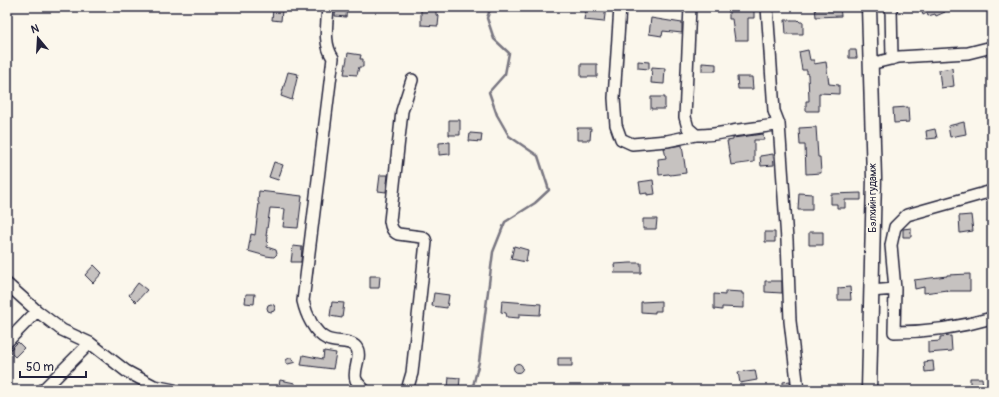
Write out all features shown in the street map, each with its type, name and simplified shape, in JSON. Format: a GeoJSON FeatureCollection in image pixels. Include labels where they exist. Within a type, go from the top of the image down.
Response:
{"type":"FeatureCollection","features":[{"type":"Feature","properties":{"kind":"main road","name":"Бэлхийн гудамж"},"geometry":{"type":"LineString","coordinates":[[869,7],[874,178],[869,390]]}},
{"type":"Feature","properties":{"kind":"street"},"geometry":{"type":"LineString","coordinates":[[328,7],[328,51],[333,58],[303,301],[310,319],[319,334],[328,340],[353,344],[357,347],[358,352],[355,374],[357,381],[364,390]]}},
{"type":"Feature","properties":{"kind":"street"},"geometry":{"type":"LineString","coordinates":[[620,7],[614,98],[616,125],[621,139],[632,144],[667,141],[696,135],[706,136],[739,130],[759,129],[779,124]]}},
{"type":"Feature","properties":{"kind":"street"},"geometry":{"type":"LineString","coordinates":[[690,7],[685,117],[688,128],[696,135]]}},
{"type":"Feature","properties":{"kind":"street"},"geometry":{"type":"LineString","coordinates":[[767,7],[774,111],[779,124],[787,240],[790,321],[798,390]]}},
{"type":"Feature","properties":{"kind":"street"},"geometry":{"type":"LineString","coordinates":[[891,7],[892,59]]}},
{"type":"Feature","properties":{"kind":"street"},"geometry":{"type":"LineString","coordinates":[[870,64],[899,57],[968,54],[992,47]]}},
{"type":"Feature","properties":{"kind":"street"},"geometry":{"type":"LineString","coordinates":[[408,390],[412,373],[426,242],[422,237],[395,233],[391,226],[390,220],[402,111],[412,80]]}},
{"type":"Feature","properties":{"kind":"street"},"geometry":{"type":"LineString","coordinates":[[992,191],[908,215],[895,227],[891,245],[895,289],[894,332],[934,329],[979,322],[992,318]]}},
{"type":"Feature","properties":{"kind":"street"},"geometry":{"type":"LineString","coordinates":[[7,284],[37,311],[62,330],[90,343],[126,371],[154,386],[174,390]]}},
{"type":"Feature","properties":{"kind":"street"},"geometry":{"type":"LineString","coordinates":[[871,291],[895,289]]}},
{"type":"Feature","properties":{"kind":"street"},"geometry":{"type":"LineString","coordinates":[[7,342],[37,311]]}},
{"type":"Feature","properties":{"kind":"street"},"geometry":{"type":"LineString","coordinates":[[43,390],[90,343]]}},
{"type":"Feature","properties":{"kind":"building"},"geometry":{"type":"Polygon","coordinates":[[[336,7],[347,7],[346,17],[335,16],[336,7]]]}},
{"type":"Feature","properties":{"kind":"building"},"geometry":{"type":"Polygon","coordinates":[[[421,7],[436,7],[436,15],[439,16],[438,26],[421,25],[421,7]]]}},
{"type":"Feature","properties":{"kind":"building"},"geometry":{"type":"Polygon","coordinates":[[[586,7],[606,7],[604,22],[584,20],[586,7]]]}},
{"type":"Feature","properties":{"kind":"building"},"geometry":{"type":"Polygon","coordinates":[[[729,7],[754,7],[754,18],[748,18],[748,40],[735,40],[732,19],[729,19],[729,7]]]}},
{"type":"Feature","properties":{"kind":"building"},"geometry":{"type":"Polygon","coordinates":[[[815,7],[840,7],[841,16],[816,17],[815,7]]]}},
{"type":"Feature","properties":{"kind":"building"},"geometry":{"type":"Polygon","coordinates":[[[920,7],[951,8],[944,10],[945,12],[936,16],[935,14],[928,16],[927,13],[923,15],[920,7]]]}},
{"type":"Feature","properties":{"kind":"building"},"geometry":{"type":"Polygon","coordinates":[[[273,9],[282,10],[281,21],[272,20],[273,9]]]}},
{"type":"Feature","properties":{"kind":"building"},"geometry":{"type":"Polygon","coordinates":[[[651,18],[682,23],[682,33],[663,31],[662,36],[649,34],[651,18]]]}},
{"type":"Feature","properties":{"kind":"building"},"geometry":{"type":"Polygon","coordinates":[[[785,20],[798,20],[803,22],[803,34],[786,34],[785,20]]]}},
{"type":"Feature","properties":{"kind":"building"},"geometry":{"type":"Polygon","coordinates":[[[808,50],[810,60],[814,60],[814,64],[826,62],[829,84],[839,85],[839,94],[819,93],[819,111],[806,111],[806,101],[809,101],[808,74],[807,70],[802,70],[799,52],[808,50]]]}},
{"type":"Feature","properties":{"kind":"building"},"geometry":{"type":"Polygon","coordinates":[[[849,50],[856,50],[857,58],[849,58],[849,50]]]}},
{"type":"Feature","properties":{"kind":"building"},"geometry":{"type":"Polygon","coordinates":[[[348,53],[361,55],[360,59],[363,59],[363,67],[359,67],[357,75],[344,74],[348,53]]]}},
{"type":"Feature","properties":{"kind":"building"},"geometry":{"type":"Polygon","coordinates":[[[638,61],[649,62],[649,69],[638,68],[638,61]]]}},
{"type":"Feature","properties":{"kind":"building"},"geometry":{"type":"Polygon","coordinates":[[[702,63],[716,64],[716,71],[702,71],[702,63]]]}},
{"type":"Feature","properties":{"kind":"building"},"geometry":{"type":"Polygon","coordinates":[[[581,64],[597,64],[597,77],[581,77],[581,64]]]}},
{"type":"Feature","properties":{"kind":"building"},"geometry":{"type":"Polygon","coordinates":[[[652,67],[665,68],[664,84],[651,83],[652,67]]]}},
{"type":"Feature","properties":{"kind":"building"},"geometry":{"type":"Polygon","coordinates":[[[952,68],[954,86],[941,88],[939,70],[952,68]]]}},
{"type":"Feature","properties":{"kind":"building"},"geometry":{"type":"Polygon","coordinates":[[[288,72],[298,74],[292,100],[281,96],[288,72]]]}},
{"type":"Feature","properties":{"kind":"building"},"geometry":{"type":"Polygon","coordinates":[[[737,77],[752,77],[753,89],[738,89],[737,77]]]}},
{"type":"Feature","properties":{"kind":"building"},"geometry":{"type":"Polygon","coordinates":[[[651,97],[665,97],[665,109],[651,109],[651,97]]]}},
{"type":"Feature","properties":{"kind":"building"},"geometry":{"type":"Polygon","coordinates":[[[908,107],[909,122],[894,123],[893,108],[908,107]]]}},
{"type":"Feature","properties":{"kind":"building"},"geometry":{"type":"Polygon","coordinates":[[[449,120],[460,120],[460,135],[449,135],[449,120]]]}},
{"type":"Feature","properties":{"kind":"building"},"geometry":{"type":"Polygon","coordinates":[[[964,122],[966,134],[950,137],[948,126],[964,122]]]}},
{"type":"Feature","properties":{"kind":"building"},"geometry":{"type":"Polygon","coordinates":[[[816,127],[818,157],[820,157],[821,173],[806,174],[805,145],[800,145],[799,128],[816,127]]]}},
{"type":"Feature","properties":{"kind":"building"},"geometry":{"type":"Polygon","coordinates":[[[577,128],[591,128],[590,140],[577,140],[577,128]]]}},
{"type":"Feature","properties":{"kind":"building"},"geometry":{"type":"Polygon","coordinates":[[[935,129],[937,138],[927,139],[926,131],[935,129]]]}},
{"type":"Feature","properties":{"kind":"building"},"geometry":{"type":"Polygon","coordinates":[[[470,133],[482,134],[481,142],[469,141],[470,133]]]}},
{"type":"Feature","properties":{"kind":"building"},"geometry":{"type":"Polygon","coordinates":[[[763,134],[764,140],[754,140],[754,162],[731,165],[727,141],[733,140],[733,138],[763,134]]]}},
{"type":"Feature","properties":{"kind":"building"},"geometry":{"type":"Polygon","coordinates":[[[450,142],[450,154],[439,155],[439,143],[450,142]]]}},
{"type":"Feature","properties":{"kind":"building"},"geometry":{"type":"Polygon","coordinates":[[[682,145],[686,173],[659,175],[658,159],[666,158],[664,148],[682,145]]]}},
{"type":"Feature","properties":{"kind":"building"},"geometry":{"type":"Polygon","coordinates":[[[773,154],[774,165],[761,166],[760,156],[773,154]]]}},
{"type":"Feature","properties":{"kind":"building"},"geometry":{"type":"Polygon","coordinates":[[[274,162],[283,165],[278,180],[269,177],[274,162]]]}},
{"type":"Feature","properties":{"kind":"building"},"geometry":{"type":"Polygon","coordinates":[[[380,175],[388,175],[386,192],[378,191],[380,175]]]}},
{"type":"Feature","properties":{"kind":"building"},"geometry":{"type":"Polygon","coordinates":[[[653,180],[655,194],[641,194],[639,182],[653,180]]]}},
{"type":"Feature","properties":{"kind":"building"},"geometry":{"type":"Polygon","coordinates":[[[259,191],[302,196],[298,228],[283,227],[285,209],[270,208],[266,236],[268,236],[267,247],[276,250],[277,254],[274,257],[248,251],[251,234],[255,235],[259,191]]]}},
{"type":"Feature","properties":{"kind":"building"},"geometry":{"type":"Polygon","coordinates":[[[799,193],[812,194],[812,210],[798,210],[799,193]]]}},
{"type":"Feature","properties":{"kind":"building"},"geometry":{"type":"Polygon","coordinates":[[[861,193],[861,200],[845,200],[845,208],[837,208],[837,204],[831,204],[831,194],[861,193]]]}},
{"type":"Feature","properties":{"kind":"building"},"geometry":{"type":"Polygon","coordinates":[[[971,215],[973,231],[960,233],[959,216],[971,215]]]}},
{"type":"Feature","properties":{"kind":"building"},"geometry":{"type":"Polygon","coordinates":[[[643,219],[657,219],[656,229],[643,229],[643,219]]]}},
{"type":"Feature","properties":{"kind":"building"},"geometry":{"type":"Polygon","coordinates":[[[911,228],[911,237],[903,237],[903,229],[911,228]]]}},
{"type":"Feature","properties":{"kind":"building"},"geometry":{"type":"Polygon","coordinates":[[[765,232],[775,232],[775,242],[765,242],[765,232]]]}},
{"type":"Feature","properties":{"kind":"building"},"geometry":{"type":"Polygon","coordinates":[[[809,232],[823,232],[823,245],[809,245],[809,232]]]}},
{"type":"Feature","properties":{"kind":"building"},"geometry":{"type":"Polygon","coordinates":[[[293,246],[302,247],[301,262],[291,262],[293,246]]]}},
{"type":"Feature","properties":{"kind":"building"},"geometry":{"type":"Polygon","coordinates":[[[514,246],[528,250],[526,262],[511,259],[514,246]]]}},
{"type":"Feature","properties":{"kind":"building"},"geometry":{"type":"Polygon","coordinates":[[[641,263],[641,273],[615,273],[614,264],[641,263]]]}},
{"type":"Feature","properties":{"kind":"building"},"geometry":{"type":"Polygon","coordinates":[[[94,265],[102,273],[93,283],[85,275],[94,265]]]}},
{"type":"Feature","properties":{"kind":"building"},"geometry":{"type":"Polygon","coordinates":[[[970,274],[970,291],[947,290],[924,293],[924,287],[915,289],[914,280],[947,275],[970,274]]]}},
{"type":"Feature","properties":{"kind":"building"},"geometry":{"type":"Polygon","coordinates":[[[370,276],[380,276],[379,288],[370,288],[370,276]]]}},
{"type":"Feature","properties":{"kind":"building"},"geometry":{"type":"Polygon","coordinates":[[[765,281],[782,281],[782,293],[765,292],[765,281]]]}},
{"type":"Feature","properties":{"kind":"building"},"geometry":{"type":"Polygon","coordinates":[[[138,283],[147,290],[136,302],[129,295],[138,283]]]}},
{"type":"Feature","properties":{"kind":"building"},"geometry":{"type":"Polygon","coordinates":[[[850,287],[851,300],[838,300],[838,288],[850,287]]]}},
{"type":"Feature","properties":{"kind":"building"},"geometry":{"type":"Polygon","coordinates":[[[725,291],[742,292],[742,294],[744,294],[744,308],[722,307],[722,310],[714,309],[714,294],[725,295],[725,291]]]}},
{"type":"Feature","properties":{"kind":"building"},"geometry":{"type":"Polygon","coordinates":[[[434,293],[449,295],[447,308],[432,306],[434,293]]]}},
{"type":"Feature","properties":{"kind":"building"},"geometry":{"type":"Polygon","coordinates":[[[246,294],[255,294],[254,304],[245,303],[246,294]]]}},
{"type":"Feature","properties":{"kind":"building"},"geometry":{"type":"Polygon","coordinates":[[[502,301],[541,304],[540,315],[519,314],[519,318],[507,317],[506,313],[501,312],[502,301]]]}},
{"type":"Feature","properties":{"kind":"building"},"geometry":{"type":"Polygon","coordinates":[[[661,301],[661,311],[655,311],[655,313],[641,312],[641,302],[661,301]]]}},
{"type":"Feature","properties":{"kind":"building"},"geometry":{"type":"Polygon","coordinates":[[[332,302],[344,303],[342,318],[330,316],[332,302]]]}},
{"type":"Feature","properties":{"kind":"building"},"geometry":{"type":"Polygon","coordinates":[[[271,304],[274,305],[274,311],[271,312],[268,311],[267,308],[268,305],[271,304]]]}},
{"type":"Feature","properties":{"kind":"building"},"geometry":{"type":"Polygon","coordinates":[[[951,336],[952,351],[928,353],[928,342],[940,341],[940,337],[951,336]]]}},
{"type":"Feature","properties":{"kind":"building"},"geometry":{"type":"Polygon","coordinates":[[[18,342],[24,348],[15,357],[9,351],[18,342]]]}},
{"type":"Feature","properties":{"kind":"building"},"geometry":{"type":"Polygon","coordinates":[[[324,351],[336,353],[333,369],[301,365],[303,355],[323,359],[324,351]]]}},
{"type":"Feature","properties":{"kind":"building"},"geometry":{"type":"Polygon","coordinates":[[[292,358],[296,362],[286,363],[286,360],[292,358]]]}},
{"type":"Feature","properties":{"kind":"building"},"geometry":{"type":"Polygon","coordinates":[[[558,358],[572,358],[572,366],[558,366],[558,358]]]}},
{"type":"Feature","properties":{"kind":"building"},"geometry":{"type":"Polygon","coordinates":[[[933,361],[934,371],[925,372],[924,362],[933,361]]]}},
{"type":"Feature","properties":{"kind":"building"},"geometry":{"type":"Polygon","coordinates":[[[516,364],[520,364],[522,368],[520,372],[516,372],[514,370],[514,366],[516,364]]]}},
{"type":"Feature","properties":{"kind":"building"},"geometry":{"type":"Polygon","coordinates":[[[755,370],[757,380],[740,383],[738,372],[755,370]]]}},
{"type":"Feature","properties":{"kind":"building"},"geometry":{"type":"Polygon","coordinates":[[[449,377],[460,378],[459,389],[448,388],[449,377]]]}},
{"type":"Feature","properties":{"kind":"building"},"geometry":{"type":"Polygon","coordinates":[[[970,378],[982,378],[983,386],[970,387],[970,378]]]}},
{"type":"Feature","properties":{"kind":"building"},"geometry":{"type":"Polygon","coordinates":[[[280,380],[295,383],[294,390],[278,390],[280,380]]]}},
{"type":"Feature","properties":{"kind":"building"},"geometry":{"type":"Polygon","coordinates":[[[790,381],[791,390],[783,390],[783,382],[790,381]]]}},
{"type":"Feature","properties":{"kind":"waterway"},"geometry":{"type":"LineString","coordinates":[[472,390],[479,362],[493,252],[505,222],[535,203],[549,190],[538,156],[509,136],[497,115],[489,92],[505,74],[509,53],[494,39],[487,18],[491,7]]}}]}
